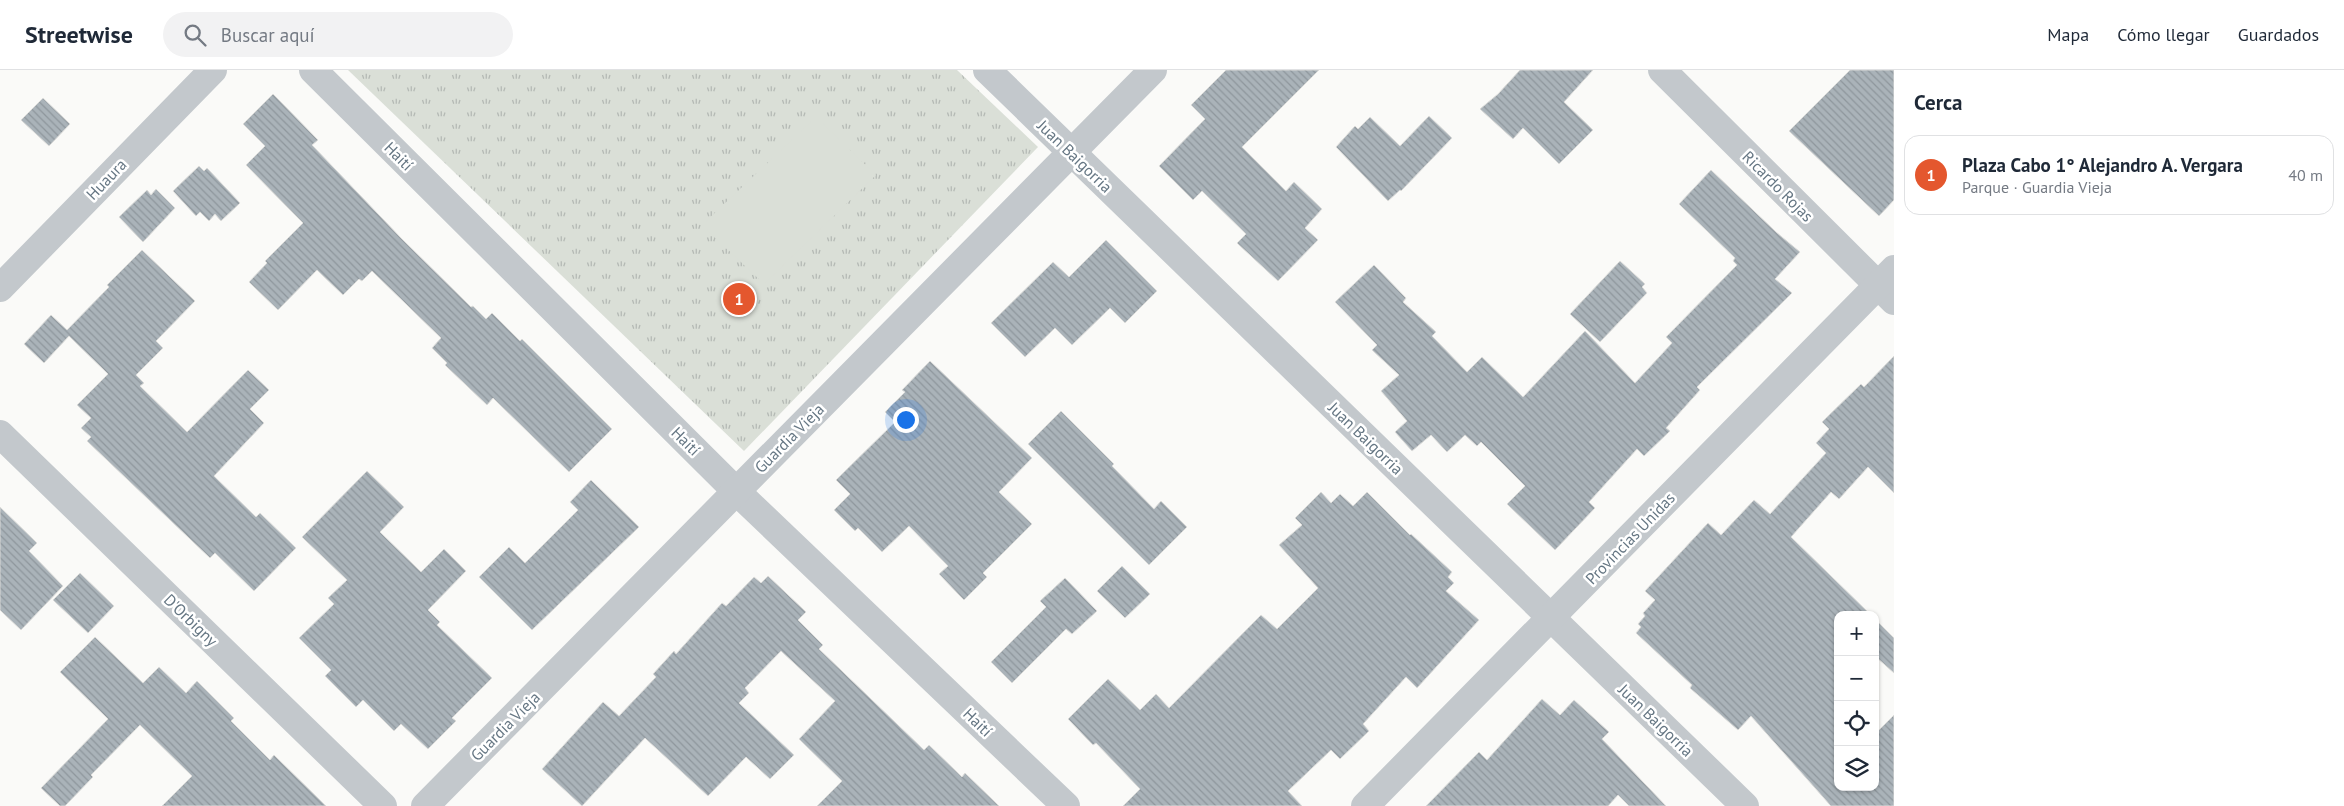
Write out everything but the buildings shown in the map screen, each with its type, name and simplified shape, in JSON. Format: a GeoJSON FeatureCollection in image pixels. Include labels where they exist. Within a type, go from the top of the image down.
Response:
{"type":"FeatureCollection","features":[{"type":"Feature","properties":{"kind":"street","name":"Huaura"},"geometry":{"type":"LineString","coordinates":[[0,288],[213,70]]}},
{"type":"Feature","properties":{"kind":"street","name":"Haití"},"geometry":{"type":"LineString","coordinates":[[313,70],[736,491],[1066,806]]}},
{"type":"Feature","properties":{"kind":"street","name":"Juan Baigorria"},"geometry":{"type":"LineString","coordinates":[[987,70],[1745,806]]}},
{"type":"Feature","properties":{"kind":"street","name":"Guardia Vieja"},"geometry":{"type":"LineString","coordinates":[[426,806],[1154,70]]}},
{"type":"Feature","properties":{"kind":"street","name":"Ricardo Rojas"},"geometry":{"type":"LineString","coordinates":[[1662,70],[1889,285]]}},
{"type":"Feature","properties":{"kind":"street","name":"Provincias Unidas"},"geometry":{"type":"LineString","coordinates":[[1365,806],[1550,618],[1889,285]]}},
{"type":"Feature","properties":{"kind":"street","name":"D'Orbigny"},"geometry":{"type":"LineString","coordinates":[[0,434],[383,806]]}},
{"type":"Feature","properties":{"kind":"green space"},"geometry":{"type":"Polygon","coordinates":[[[348,70],[957,70],[1038,147],[744,451],[348,70]]]}},
{"type":"Feature","properties":{"kind":"green space"},"geometry":{"type":"Polygon","coordinates":[[[816,117],[876,175],[764,284],[702,225],[816,117]]]}},
{"type":"Feature","properties":{"kind":"place","name":"Plaza Cabo 1° Alejandro A. Vergara"},"geometry":{"type":"Point","coordinates":[739,299]}}]}
